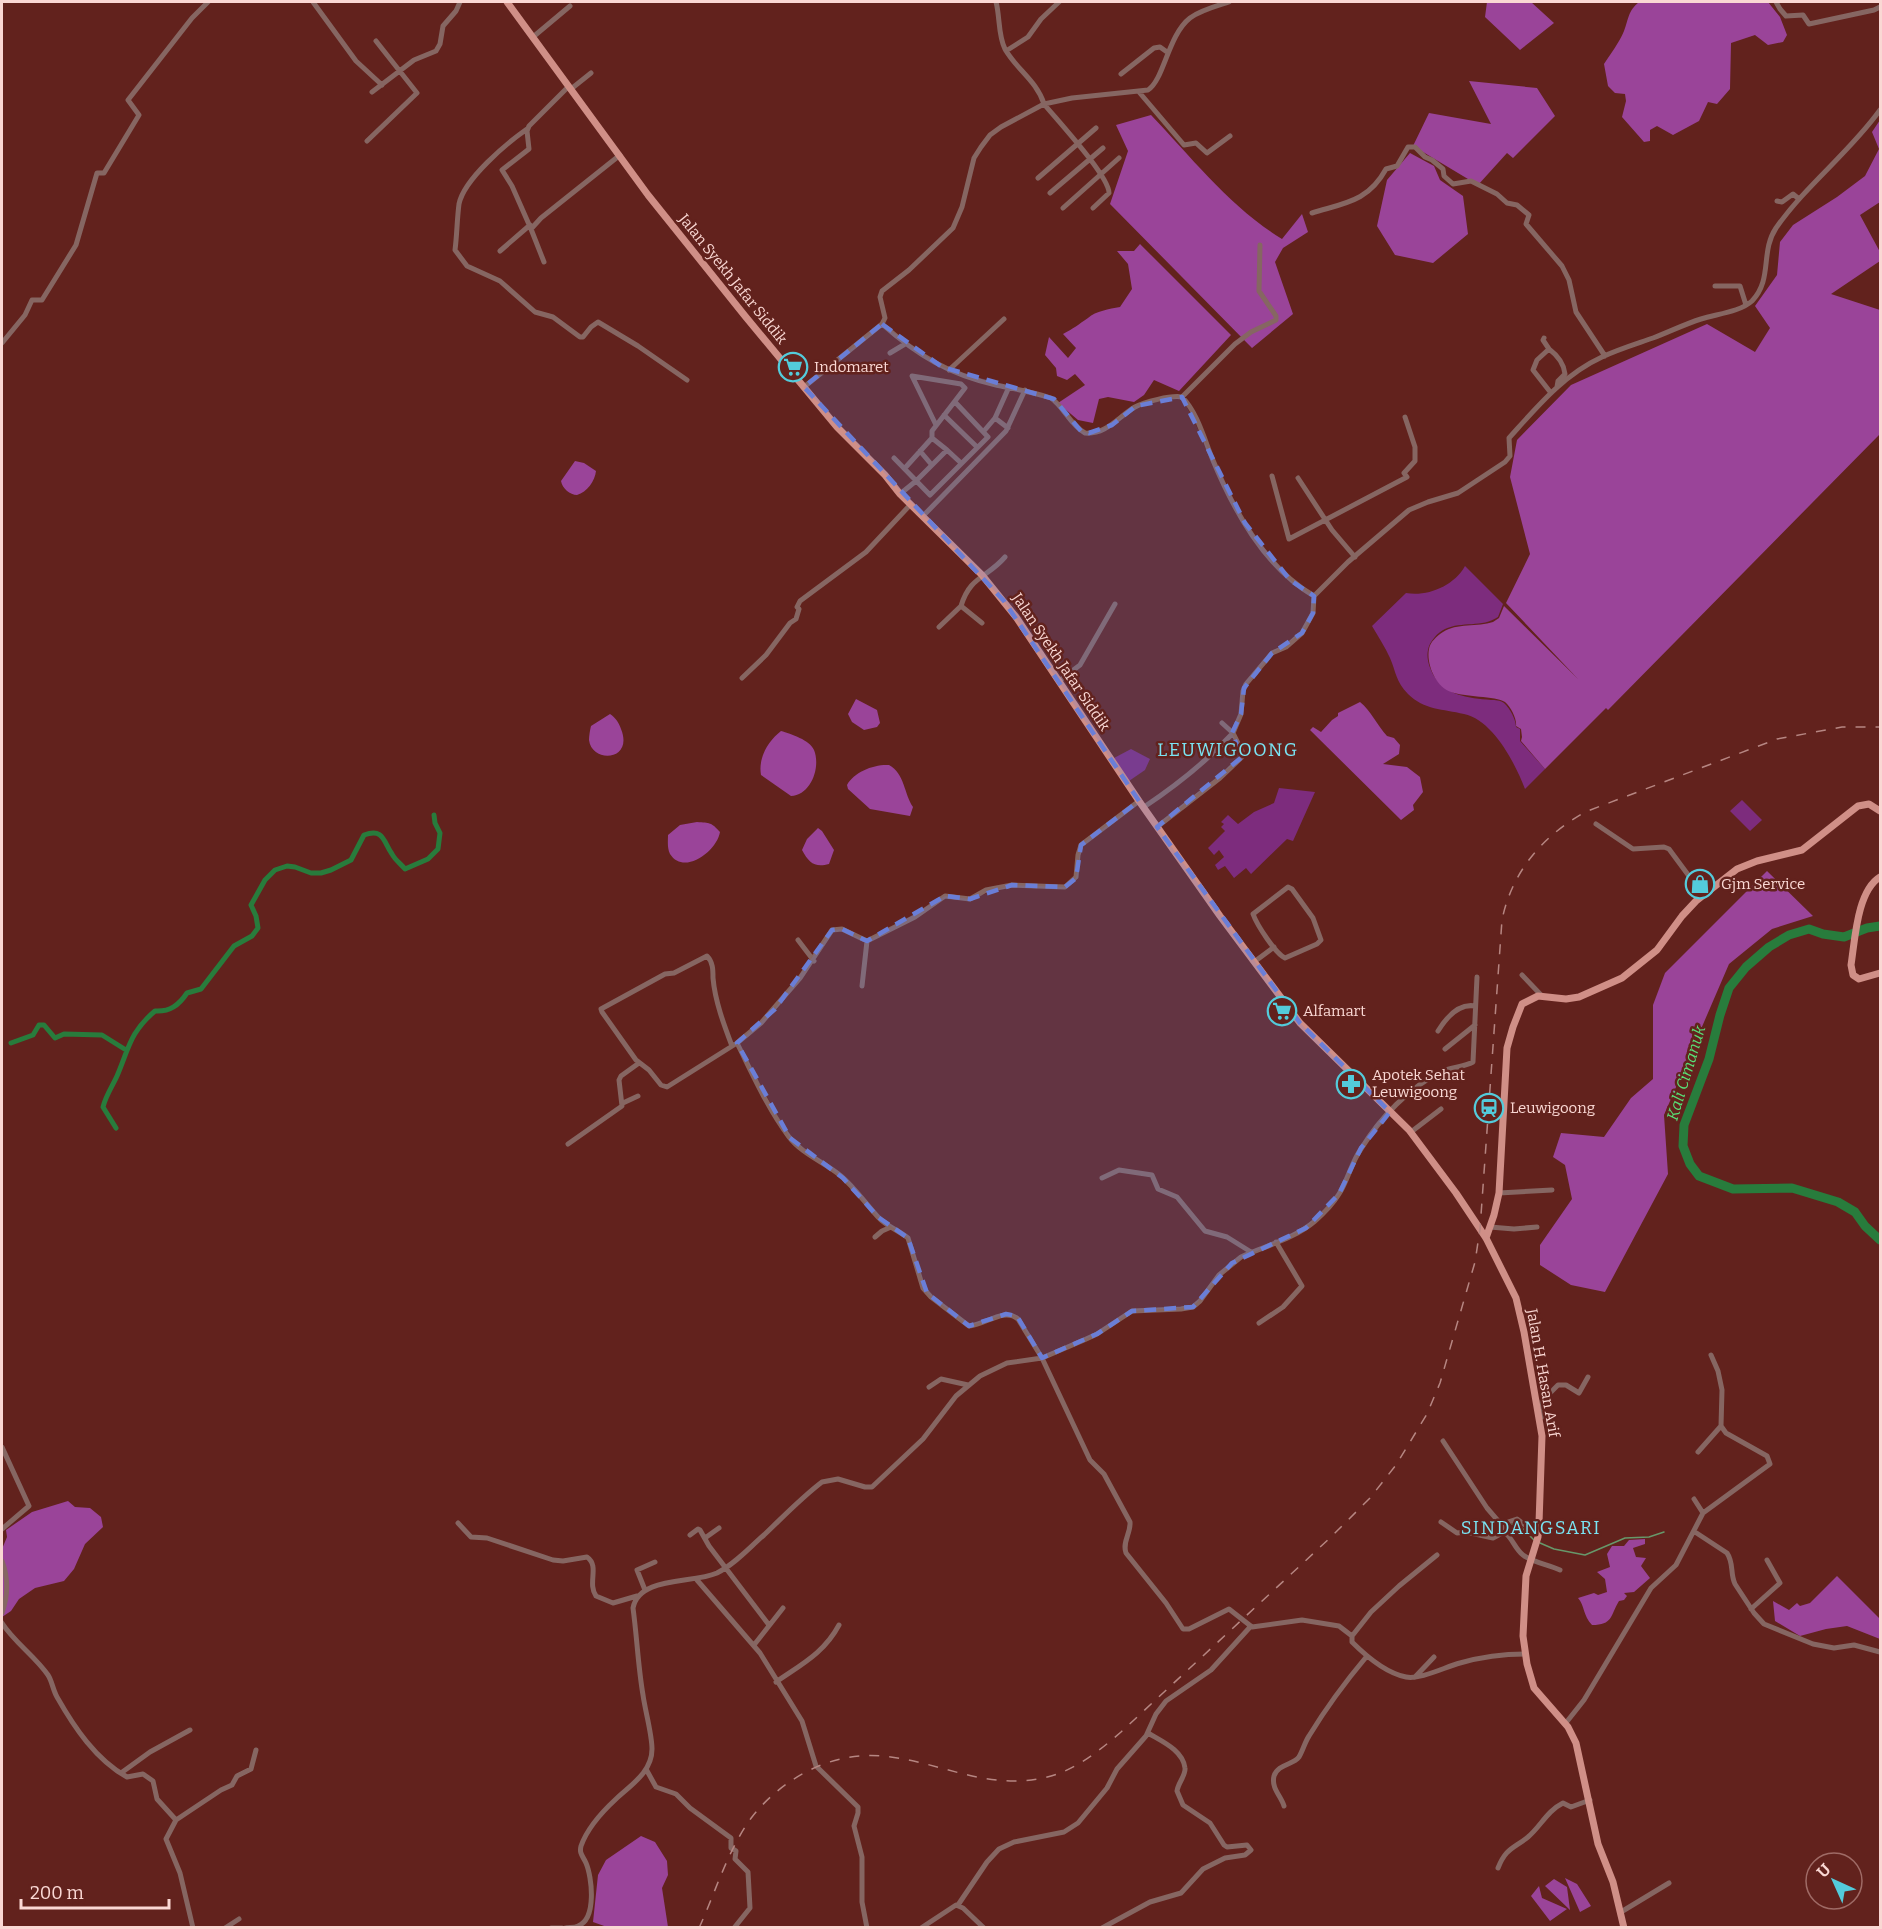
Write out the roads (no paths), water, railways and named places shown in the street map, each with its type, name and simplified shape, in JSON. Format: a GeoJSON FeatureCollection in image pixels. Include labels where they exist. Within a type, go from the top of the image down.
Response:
{"type":"FeatureCollection","features":[{"type":"Feature","properties":{"kind":"main road","name":"Jalan Syekh Jafar Siddik"},"geometry":{"type":"LineString","coordinates":[[507,2],[658,208],[837,427],[885,475],[900,494],[982,575],[1016,617],[1141,804],[1300,1023],[1411,1132],[1486,1238]]}},
{"type":"Feature","properties":{"kind":"main road"},"geometry":{"type":"LineString","coordinates":[[1486,1238],[1499,1193],[1505,1076],[1510,1036],[1522,1004],[1532,998],[1542,996],[1559,999],[1579,997],[1622,978],[1657,950],[1682,916],[1703,895],[1745,865],[1806,848],[1858,806],[1869,804],[1881,811]]}},
{"type":"Feature","properties":{"kind":"main road"},"geometry":{"type":"LineString","coordinates":[[1881,877],[1869,886],[1861,906],[1851,965],[1853,975],[1859,979],[1881,973]]}},
{"type":"Feature","properties":{"kind":"main road","name":"Jalan H. Hasan Arif"},"geometry":{"type":"LineString","coordinates":[[1486,1238],[1516,1298],[1542,1436],[1538,1536],[1535,1545],[1526,1557],[1519,1654],[1534,1688],[1566,1724],[1578,1748],[1598,1844],[1613,1882],[1624,1928]]}},
{"type":"Feature","properties":{"kind":"street"},"geometry":{"type":"LineString","coordinates":[[2,343],[25,315],[32,300],[41,301],[43,299],[76,245],[97,173],[104,173],[139,115],[128,100],[192,18],[208,2]]}},
{"type":"Feature","properties":{"kind":"street"},"geometry":{"type":"LineString","coordinates":[[313,2],[356,61],[381,85]]}},
{"type":"Feature","properties":{"kind":"street"},"geometry":{"type":"LineString","coordinates":[[372,92],[414,60],[438,49],[443,26],[456,11],[460,2]]}},
{"type":"Feature","properties":{"kind":"street"},"geometry":{"type":"LineString","coordinates":[[996,2],[1006,51],[1036,86],[1044,104],[1101,174],[1109,188],[1109,193],[1093,208]]}},
{"type":"Feature","properties":{"kind":"street"},"geometry":{"type":"LineString","coordinates":[[1006,51],[1028,37],[1041,19],[1059,2]]}},
{"type":"Feature","properties":{"kind":"street"},"geometry":{"type":"LineString","coordinates":[[804,387],[882,324],[885,318],[879,297],[882,291],[909,270],[953,228],[962,207],[973,162],[981,147],[1001,127],[1044,104],[1072,98],[1148,90],[1155,83],[1167,52],[1179,31],[1192,17],[1229,2]]}},
{"type":"Feature","properties":{"kind":"street"},"geometry":{"type":"LineString","coordinates":[[1776,2],[1786,16],[1803,15],[1809,24],[1881,7]]}},
{"type":"Feature","properties":{"kind":"street"},"geometry":{"type":"LineString","coordinates":[[533,37],[570,6]]}},
{"type":"Feature","properties":{"kind":"street"},"geometry":{"type":"LineString","coordinates":[[368,141],[417,93],[376,41]]}},
{"type":"Feature","properties":{"kind":"street"},"geometry":{"type":"LineString","coordinates":[[1121,74],[1154,48],[1160,47],[1167,52]]}},
{"type":"Feature","properties":{"kind":"street"},"geometry":{"type":"LineString","coordinates":[[591,73],[570,88],[527,129],[496,153],[466,188],[459,202],[456,250],[467,266],[500,281],[535,312],[553,317],[580,338],[598,322],[687,380]]}},
{"type":"Feature","properties":{"kind":"street"},"geometry":{"type":"LineString","coordinates":[[1139,92],[1184,145],[1196,143],[1207,153],[1230,136]]}},
{"type":"Feature","properties":{"kind":"street"},"geometry":{"type":"LineString","coordinates":[[867,940],[915,917],[945,896],[970,899],[986,890],[1012,885],[1065,887],[1076,877],[1077,855],[1081,845],[1199,767],[1233,733],[1241,714],[1246,684],[1272,653],[1295,640],[1302,633],[1313,614],[1314,596],[1409,510],[1458,493],[1505,462],[1510,456],[1509,438],[1572,374],[1605,356],[1698,320],[1746,305],[1757,295],[1763,285],[1766,250],[1770,237],[1817,178],[1859,138],[1881,110]]}},
{"type":"Feature","properties":{"kind":"street"},"geometry":{"type":"LineString","coordinates":[[1038,178],[1096,128]]}},
{"type":"Feature","properties":{"kind":"street"},"geometry":{"type":"LineString","coordinates":[[527,129],[529,149],[502,170],[531,227],[544,262]]}},
{"type":"Feature","properties":{"kind":"street"},"geometry":{"type":"LineString","coordinates":[[1312,213],[1362,197],[1380,180],[1386,169],[1397,166],[1408,147],[1415,147],[1443,169],[1444,176],[1453,184],[1466,180],[1471,181],[1497,194],[1507,203],[1517,205],[1529,215],[1526,224],[1562,266],[1569,280],[1576,312],[1605,356]]}},
{"type":"Feature","properties":{"kind":"street"},"geometry":{"type":"LineString","coordinates":[[1050,194],[1103,148]]}},
{"type":"Feature","properties":{"kind":"street"},"geometry":{"type":"LineString","coordinates":[[500,251],[620,155]]}},
{"type":"Feature","properties":{"kind":"street"},"geometry":{"type":"LineString","coordinates":[[1063,208],[1119,158]]}},
{"type":"Feature","properties":{"kind":"street"},"geometry":{"type":"LineString","coordinates":[[1777,201],[1782,202],[1793,194],[1799,199]]}},
{"type":"Feature","properties":{"kind":"street"},"geometry":{"type":"LineString","coordinates":[[1182,397],[1235,344],[1251,332],[1276,320],[1276,316],[1259,291],[1260,245]]}},
{"type":"Feature","properties":{"kind":"street"},"geometry":{"type":"LineString","coordinates":[[1715,286],[1740,286],[1746,305]]}},
{"type":"Feature","properties":{"kind":"street"},"geometry":{"type":"LineString","coordinates":[[949,370],[1004,319]]}},
{"type":"Feature","properties":{"kind":"street"},"geometry":{"type":"LineString","coordinates":[[882,324],[919,354],[949,370],[995,385],[1025,390],[1054,399],[1078,428],[1089,433],[1112,425],[1136,406],[1175,396],[1182,397],[1193,412],[1217,471],[1245,524],[1290,580],[1314,596]]}},
{"type":"Feature","properties":{"kind":"street"},"geometry":{"type":"LineString","coordinates":[[1544,338],[1543,340],[1557,356],[1565,370],[1557,387]]}},
{"type":"Feature","properties":{"kind":"street"},"geometry":{"type":"LineString","coordinates":[[890,353],[905,344]]}},
{"type":"Feature","properties":{"kind":"street"},"geometry":{"type":"LineString","coordinates":[[1549,349],[1537,360],[1533,370],[1551,393]]}},
{"type":"Feature","properties":{"kind":"street"},"geometry":{"type":"LineString","coordinates":[[904,468],[932,438],[932,431],[936,425],[964,391],[963,385],[912,376],[936,425]]}},
{"type":"Feature","properties":{"kind":"street"},"geometry":{"type":"LineString","coordinates":[[984,431],[995,418],[1009,387]]}},
{"type":"Feature","properties":{"kind":"street"},"geometry":{"type":"LineString","coordinates":[[923,516],[1008,428],[1025,390]]}},
{"type":"Feature","properties":{"kind":"street"},"geometry":{"type":"LineString","coordinates":[[894,458],[930,495],[987,438],[984,431],[955,402]]}},
{"type":"Feature","properties":{"kind":"street"},"geometry":{"type":"LineString","coordinates":[[944,415],[977,447]]}},
{"type":"Feature","properties":{"kind":"street"},"geometry":{"type":"LineString","coordinates":[[1272,476],[1288,539],[1407,477],[1404,473],[1414,461],[1415,447],[1406,417]]}},
{"type":"Feature","properties":{"kind":"street"},"geometry":{"type":"LineString","coordinates":[[995,418],[1008,428]]}},
{"type":"Feature","properties":{"kind":"street"},"geometry":{"type":"LineString","coordinates":[[932,438],[961,463]]}},
{"type":"Feature","properties":{"kind":"street"},"geometry":{"type":"LineString","coordinates":[[900,494],[946,450]]}},
{"type":"Feature","properties":{"kind":"street"},"geometry":{"type":"LineString","coordinates":[[920,451],[931,464]]}},
{"type":"Feature","properties":{"kind":"street"},"geometry":{"type":"LineString","coordinates":[[1298,478],[1335,534],[1355,557]]}},
{"type":"Feature","properties":{"kind":"street"},"geometry":{"type":"LineString","coordinates":[[742,678],[766,655],[790,623],[796,620],[798,609],[796,607],[800,601],[865,554],[911,504]]}},
{"type":"Feature","properties":{"kind":"street"},"geometry":{"type":"LineString","coordinates":[[939,627],[961,606],[968,588],[982,575],[998,566],[1005,557]]}},
{"type":"Feature","properties":{"kind":"street"},"geometry":{"type":"LineString","coordinates":[[1059,681],[1080,665],[1115,604]]}},
{"type":"Feature","properties":{"kind":"street"},"geometry":{"type":"LineString","coordinates":[[961,606],[982,623]]}},
{"type":"Feature","properties":{"kind":"street"},"geometry":{"type":"LineString","coordinates":[[1157,826],[1220,778],[1240,759],[1242,751],[1233,733],[1222,723]]}},
{"type":"Feature","properties":{"kind":"street"},"geometry":{"type":"LineString","coordinates":[[1596,824],[1633,849],[1664,847],[1669,849],[1703,895]]}},
{"type":"Feature","properties":{"kind":"street"},"geometry":{"type":"LineString","coordinates":[[1288,887],[1292,889],[1313,918],[1322,940],[1287,958],[1281,956],[1274,946],[1253,914],[1288,887]]}},
{"type":"Feature","properties":{"kind":"street"},"geometry":{"type":"LineString","coordinates":[[867,940],[849,931],[835,929],[827,935],[814,961],[768,1016],[735,1045],[667,1087],[661,1085],[650,1070],[639,1063],[602,1012],[602,1009],[665,974],[674,973],[705,956],[710,958],[723,1022],[735,1045],[774,1114],[790,1138],[802,1150],[831,1168],[856,1189],[878,1217],[908,1238],[920,1283],[931,1297],[969,1326],[1006,1314],[1016,1316],[1042,1358],[1090,1460],[1104,1474],[1130,1522],[1130,1530],[1124,1547],[1126,1553],[1166,1603],[1179,1625],[1186,1630],[1229,1609],[1251,1626]]}},
{"type":"Feature","properties":{"kind":"street"},"geometry":{"type":"LineString","coordinates":[[798,940],[814,961]]}},
{"type":"Feature","properties":{"kind":"street"},"geometry":{"type":"LineString","coordinates":[[862,986],[867,940]]}},
{"type":"Feature","properties":{"kind":"street"},"geometry":{"type":"LineString","coordinates":[[1254,962],[1274,946]]}},
{"type":"Feature","properties":{"kind":"street"},"geometry":{"type":"LineString","coordinates":[[1522,975],[1542,996]]}},
{"type":"Feature","properties":{"kind":"street"},"geometry":{"type":"LineString","coordinates":[[458,1523],[471,1537],[486,1538],[553,1560],[563,1561],[583,1557],[590,1559],[594,1566],[592,1589],[599,1598],[618,1603],[661,1584],[697,1580],[727,1567],[822,1482],[838,1479],[866,1487],[876,1485],[923,1439],[946,1407],[968,1385],[1007,1363],[1042,1358],[1097,1334],[1132,1311],[1193,1307],[1225,1269],[1241,1257],[1302,1231],[1317,1220],[1340,1194],[1352,1163],[1361,1148],[1390,1112],[1410,1093],[1434,1076],[1473,1062],[1477,977]]}},
{"type":"Feature","properties":{"kind":"street"},"geometry":{"type":"LineString","coordinates":[[1438,1031],[1447,1018],[1460,1008],[1467,1005],[1475,1006]]}},
{"type":"Feature","properties":{"kind":"street"},"geometry":{"type":"LineString","coordinates":[[1445,1049],[1475,1025]]}},
{"type":"Feature","properties":{"kind":"street"},"geometry":{"type":"LineString","coordinates":[[623,1103],[620,1095],[620,1077],[639,1063]]}},
{"type":"Feature","properties":{"kind":"street"},"geometry":{"type":"LineString","coordinates":[[568,1144],[599,1120],[619,1109],[623,1103],[638,1096]]}},
{"type":"Feature","properties":{"kind":"street"},"geometry":{"type":"LineString","coordinates":[[1411,1132],[1441,1109]]}},
{"type":"Feature","properties":{"kind":"street"},"geometry":{"type":"LineString","coordinates":[[1102,1178],[1119,1170],[1152,1175],[1157,1188],[1178,1197],[1202,1228],[1227,1237],[1251,1252]]}},
{"type":"Feature","properties":{"kind":"street"},"geometry":{"type":"LineString","coordinates":[[1499,1193],[1552,1190]]}},
{"type":"Feature","properties":{"kind":"street"},"geometry":{"type":"LineString","coordinates":[[875,1237],[891,1227]]}},
{"type":"Feature","properties":{"kind":"street"},"geometry":{"type":"LineString","coordinates":[[1490,1227],[1514,1229],[1537,1227]]}},
{"type":"Feature","properties":{"kind":"street"},"geometry":{"type":"LineString","coordinates":[[1259,1323],[1283,1307],[1302,1286],[1276,1242]]}},
{"type":"Feature","properties":{"kind":"street"},"geometry":{"type":"LineString","coordinates":[[1566,1724],[1590,1690],[1647,1593],[1676,1565],[1703,1513],[1770,1464],[1767,1456],[1726,1433],[1721,1426],[1722,1390],[1718,1371],[1711,1355]]}},
{"type":"Feature","properties":{"kind":"street"},"geometry":{"type":"LineString","coordinates":[[1542,1436],[1542,1401],[1557,1385],[1563,1384],[1579,1393],[1588,1377]]}},
{"type":"Feature","properties":{"kind":"street"},"geometry":{"type":"LineString","coordinates":[[929,1387],[941,1379],[968,1385]]}},
{"type":"Feature","properties":{"kind":"street"},"geometry":{"type":"LineString","coordinates":[[1698,1452],[1721,1426]]}},
{"type":"Feature","properties":{"kind":"street"},"geometry":{"type":"LineString","coordinates":[[1443,1441],[1487,1508],[1526,1557],[1560,1570]]}},
{"type":"Feature","properties":{"kind":"street"},"geometry":{"type":"LineString","coordinates":[[2,1447],[29,1506],[2,1529]]}},
{"type":"Feature","properties":{"kind":"street"},"geometry":{"type":"LineString","coordinates":[[1694,1499],[1703,1513]]}},
{"type":"Feature","properties":{"kind":"street"},"geometry":{"type":"LineString","coordinates":[[1507,1532],[1508,1522],[1515,1519],[1538,1536]]}},
{"type":"Feature","properties":{"kind":"street"},"geometry":{"type":"LineString","coordinates":[[1441,1522],[1457,1533],[1466,1532],[1493,1538],[1502,1532],[1507,1532]]}},
{"type":"Feature","properties":{"kind":"street"},"geometry":{"type":"LineString","coordinates":[[705,1538],[719,1528]]}},
{"type":"Feature","properties":{"kind":"street"},"geometry":{"type":"LineString","coordinates":[[690,1535],[698,1529],[769,1625]]}},
{"type":"Feature","properties":{"kind":"street"},"geometry":{"type":"LineString","coordinates":[[1695,1532],[1727,1553],[1733,1572],[1732,1578],[1751,1609],[1764,1624],[1812,1644],[1834,1648],[1854,1646],[1881,1652]]}},
{"type":"Feature","properties":{"kind":"street"},"geometry":{"type":"LineString","coordinates":[[1437,1555],[1379,1604],[1352,1636],[1352,1642],[1366,1656],[1399,1676],[1414,1678],[1459,1663],[1495,1655],[1519,1654]]}},
{"type":"Feature","properties":{"kind":"street"},"geometry":{"type":"LineString","coordinates":[[1751,1609],[1780,1583],[1767,1560]]}},
{"type":"Feature","properties":{"kind":"street"},"geometry":{"type":"LineString","coordinates":[[2,1561],[7,1577],[2,1613]]}},
{"type":"Feature","properties":{"kind":"street"},"geometry":{"type":"LineString","coordinates":[[645,1590],[637,1570],[655,1562]]}},
{"type":"Feature","properties":{"kind":"street"},"geometry":{"type":"LineString","coordinates":[[697,1580],[754,1645],[802,1721],[816,1766],[858,1807],[854,1826],[862,1857],[862,1902],[867,1928]]}},
{"type":"Feature","properties":{"kind":"street"},"geometry":{"type":"LineString","coordinates":[[551,1928],[578,1926],[588,1914],[592,1903],[590,1881],[586,1861],[580,1849],[594,1824],[646,1769],[652,1749],[642,1691],[633,1608],[638,1596]]}},
{"type":"Feature","properties":{"kind":"street"},"geometry":{"type":"LineString","coordinates":[[754,1645],[783,1608]]}},
{"type":"Feature","properties":{"kind":"street"},"geometry":{"type":"LineString","coordinates":[[921,1928],[949,1908],[958,1905],[987,1862],[999,1849],[1014,1842],[1064,1832],[1078,1823],[1107,1788],[1117,1769],[1148,1733],[1155,1714],[1166,1701],[1211,1670],[1251,1626],[1302,1620],[1339,1626],[1352,1636]]}},
{"type":"Feature","properties":{"kind":"street"},"geometry":{"type":"LineString","coordinates":[[2,1623],[49,1676],[55,1693],[79,1732],[104,1760],[121,1773],[131,1777],[140,1774],[148,1775],[153,1781],[157,1799],[176,1820]]}},
{"type":"Feature","properties":{"kind":"street"},"geometry":{"type":"LineString","coordinates":[[776,1682],[822,1650],[840,1625]]}},
{"type":"Feature","properties":{"kind":"street"},"geometry":{"type":"LineString","coordinates":[[1284,1806],[1274,1786],[1273,1779],[1276,1772],[1298,1759],[1312,1732],[1366,1656]]}},
{"type":"Feature","properties":{"kind":"street"},"geometry":{"type":"LineString","coordinates":[[1414,1678],[1434,1657]]}},
{"type":"Feature","properties":{"kind":"street"},"geometry":{"type":"LineString","coordinates":[[121,1773],[150,1752],[190,1730]]}},
{"type":"Feature","properties":{"kind":"street"},"geometry":{"type":"LineString","coordinates":[[1102,1928],[1149,1902],[1181,1893],[1203,1869],[1225,1858],[1245,1855],[1251,1850],[1248,1845],[1227,1847],[1210,1823],[1183,1805],[1177,1791],[1185,1770],[1184,1765],[1172,1748],[1148,1733]]}},
{"type":"Feature","properties":{"kind":"street"},"geometry":{"type":"LineString","coordinates":[[193,1928],[180,1873],[167,1836],[176,1820],[232,1785],[237,1776],[251,1769],[256,1750]]}},
{"type":"Feature","properties":{"kind":"street"},"geometry":{"type":"LineString","coordinates":[[646,1769],[656,1787],[676,1794],[690,1808],[731,1838],[731,1848],[736,1851],[735,1859],[748,1872],[750,1908],[734,1928]]}},
{"type":"Feature","properties":{"kind":"street"},"geometry":{"type":"LineString","coordinates":[[1498,1868],[1507,1851],[1527,1837],[1551,1810],[1563,1803],[1571,1807],[1590,1800]]}},
{"type":"Feature","properties":{"kind":"street"},"geometry":{"type":"LineString","coordinates":[[1621,1912],[1669,1883]]}},
{"type":"Feature","properties":{"kind":"street"},"geometry":{"type":"LineString","coordinates":[[958,1905],[984,1928]]}},
{"type":"Feature","properties":{"kind":"street"},"geometry":{"type":"LineString","coordinates":[[225,1928],[238,1919]]}},
{"type":"Feature","properties":{"kind":"waterway"},"geometry":{"type":"LineString","coordinates":[[116,1128],[103,1107],[135,1033],[155,1011],[170,1009],[187,993],[201,989],[234,946],[252,936],[258,928],[251,905],[265,880],[275,870],[287,866],[311,873],[331,870],[351,860],[364,835],[371,833],[382,837],[393,856],[405,869],[428,859],[438,849],[440,833],[434,815]]}},
{"type":"Feature","properties":{"kind":"waterway","name":"Kali Cimanuk"},"geometry":{"type":"LineString","coordinates":[[1880,926],[1867,928],[1844,937],[1809,929],[1789,935],[1769,947],[1746,967],[1729,988],[1709,1059],[1684,1125],[1683,1146],[1690,1164],[1699,1176],[1733,1189],[1792,1188],[1838,1202],[1855,1212],[1865,1226],[1880,1240]]}},
{"type":"Feature","properties":{"kind":"waterway"},"geometry":{"type":"LineString","coordinates":[[11,1043],[33,1035],[39,1025],[44,1025],[55,1038],[64,1034],[102,1035],[126,1050]]}},
{"type":"Feature","properties":{"kind":"waterway"},"geometry":{"type":"LineString","coordinates":[[1512,1524],[1520,1526],[1534,1540]]}},
{"type":"Feature","properties":{"kind":"waterway"},"geometry":{"type":"LineString","coordinates":[[1540,1543],[1554,1549],[1585,1555],[1625,1538],[1649,1537],[1664,1532]]}},
{"type":"Feature","properties":{"kind":"railway"},"geometry":{"type":"LineString","coordinates":[[699,1928],[729,1856],[744,1829],[757,1810],[769,1798],[797,1777],[837,1760],[868,1756],[897,1758],[982,1778],[1012,1781],[1043,1778],[1065,1771],[1094,1754],[1121,1732],[1370,1498],[1396,1465],[1427,1414],[1440,1383],[1475,1262],[1480,1229],[1502,920],[1513,886],[1522,871],[1543,844],[1585,812],[1777,739],[1842,727],[1880,727]]}},
{"type":"Feature","properties":{"kind":"place","name":"Indomaret"},"geometry":{"type":"Point","coordinates":[793,367]}},
{"type":"Feature","properties":{"kind":"place","name":"Gjm Service"},"geometry":{"type":"Point","coordinates":[1700,884]}},
{"type":"Feature","properties":{"kind":"place","name":"Alfamart"},"geometry":{"type":"Point","coordinates":[1282,1011]}},
{"type":"Feature","properties":{"kind":"place","name":"Apotek Sehat Leuwigoong"},"geometry":{"type":"Point","coordinates":[1351,1084]}},
{"type":"Feature","properties":{"kind":"place","name":"Leuwigoong"},"geometry":{"type":"Point","coordinates":[1489,1108]}},
{"type":"Feature","properties":{"kind":"district","name":"LEUWIGOONG"},"geometry":{"type":"Point","coordinates":[1228,750]}},
{"type":"Feature","properties":{"kind":"district","name":"SINDANGSARI"},"geometry":{"type":"Point","coordinates":[1531,1528]}}]}
